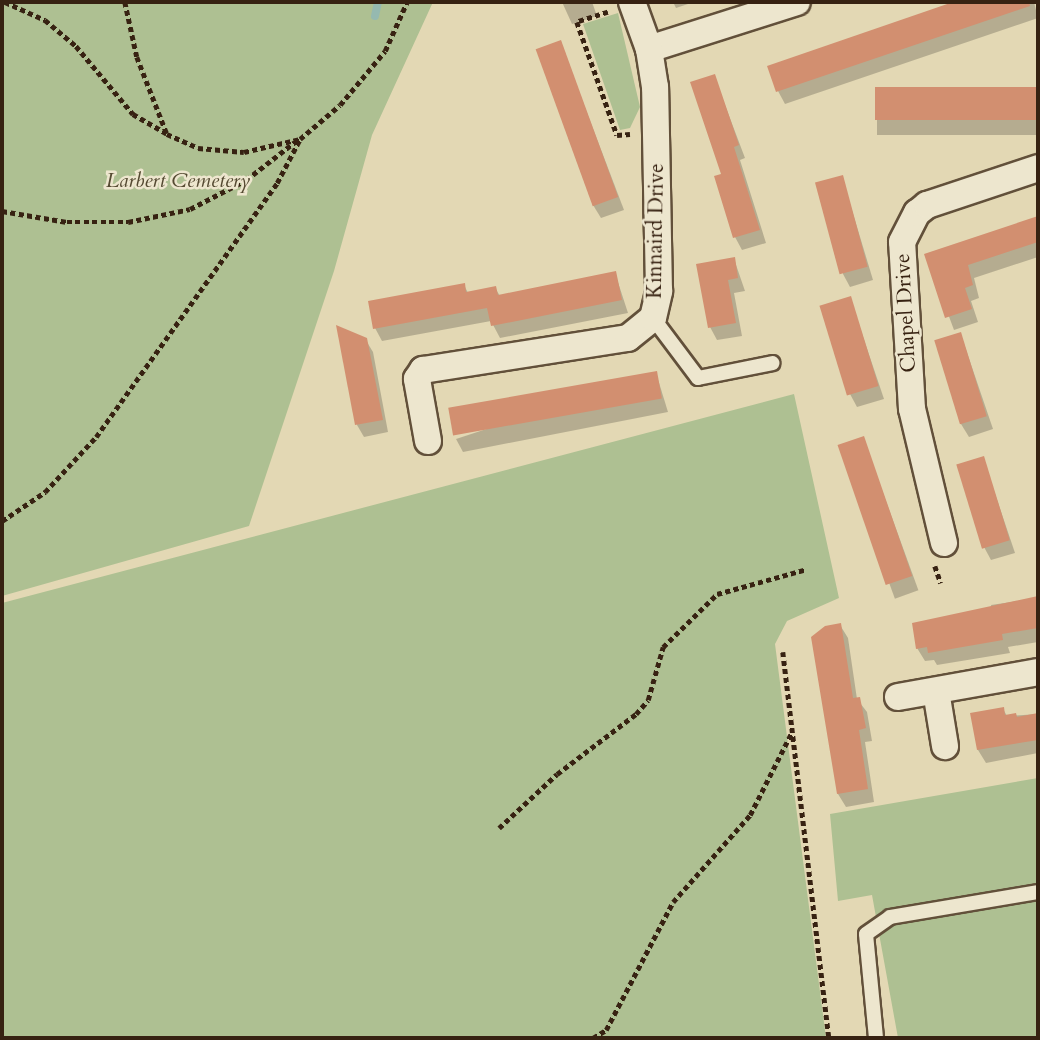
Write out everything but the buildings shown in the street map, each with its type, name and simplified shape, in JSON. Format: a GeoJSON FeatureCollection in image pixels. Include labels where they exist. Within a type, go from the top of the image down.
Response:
{"type":"FeatureCollection","features":[{"type":"Feature","properties":{"kind":"street","name":"Kinnaird Drive"},"geometry":{"type":"LineString","coordinates":[[428,441],[417,379],[423,370],[628,338],[653,318],[659,291],[656,131],[649,49],[632,2]]}},
{"type":"Feature","properties":{"kind":"street"},"geometry":{"type":"LineString","coordinates":[[649,49],[797,2]]}},
{"type":"Feature","properties":{"kind":"street","name":"Chapel Drive"},"geometry":{"type":"LineString","coordinates":[[944,542],[912,409],[902,242],[917,213],[927,205],[1038,168]]}},
{"type":"Feature","properties":{"kind":"street"},"geometry":{"type":"LineString","coordinates":[[898,697],[1038,673]]}},
{"type":"Feature","properties":{"kind":"street"},"geometry":{"type":"LineString","coordinates":[[936,691],[945,746]]}},
{"type":"Feature","properties":{"kind":"lane"},"geometry":{"type":"LineString","coordinates":[[653,318],[698,377],[773,363]]}},
{"type":"Feature","properties":{"kind":"lane"},"geometry":{"type":"LineString","coordinates":[[876,1038],[866,934],[890,917],[1038,891]]}},
{"type":"Feature","properties":{"kind":"path"},"geometry":{"type":"LineString","coordinates":[[5,2],[45,20],[65,37],[133,114],[167,134],[198,148],[244,152],[300,139]]}},
{"type":"Feature","properties":{"kind":"path"},"geometry":{"type":"LineString","coordinates":[[125,2],[136,57],[167,134]]}},
{"type":"Feature","properties":{"kind":"path"},"geometry":{"type":"LineString","coordinates":[[2,211],[67,222],[128,222],[190,209],[246,180],[341,106],[385,51],[407,2]]}},
{"type":"Feature","properties":{"kind":"path"},"geometry":{"type":"LineString","coordinates":[[632,2],[578,22],[617,135],[656,131]]}},
{"type":"Feature","properties":{"kind":"path"},"geometry":{"type":"LineString","coordinates":[[2,521],[45,492],[96,437],[277,183],[300,139]]}},
{"type":"Feature","properties":{"kind":"path"},"geometry":{"type":"LineString","coordinates":[[499,828],[557,774],[636,714],[648,700],[663,647],[718,594],[807,569]]}},
{"type":"Feature","properties":{"kind":"path"},"geometry":{"type":"LineString","coordinates":[[783,652],[828,1038]]}},
{"type":"Feature","properties":{"kind":"path"},"geometry":{"type":"LineString","coordinates":[[593,1038],[606,1030],[673,902],[750,814],[792,732]]}},
{"type":"Feature","properties":{"kind":"green space","name":"Larbert Cemetery"},"geometry":{"type":"Polygon","coordinates":[[[2,2],[433,2],[372,135],[334,271],[249,526],[2,596],[2,2]]]}},
{"type":"Feature","properties":{"kind":"green space"},"geometry":{"type":"Polygon","coordinates":[[[618,13],[640,107],[630,128],[620,130],[583,24],[618,13]]]}},
{"type":"Feature","properties":{"kind":"green space"},"geometry":{"type":"Polygon","coordinates":[[[794,394],[839,598],[787,621],[775,644],[826,1038],[2,1038],[2,603],[794,394]]]}},
{"type":"Feature","properties":{"kind":"green space"},"geometry":{"type":"Polygon","coordinates":[[[1038,778],[1038,1038],[898,1038],[872,895],[838,901],[830,814],[1038,778]]]}},
{"type":"Feature","properties":{"kind":"waterway"},"geometry":{"type":"LineString","coordinates":[[375,16],[378,2]]}}]}
